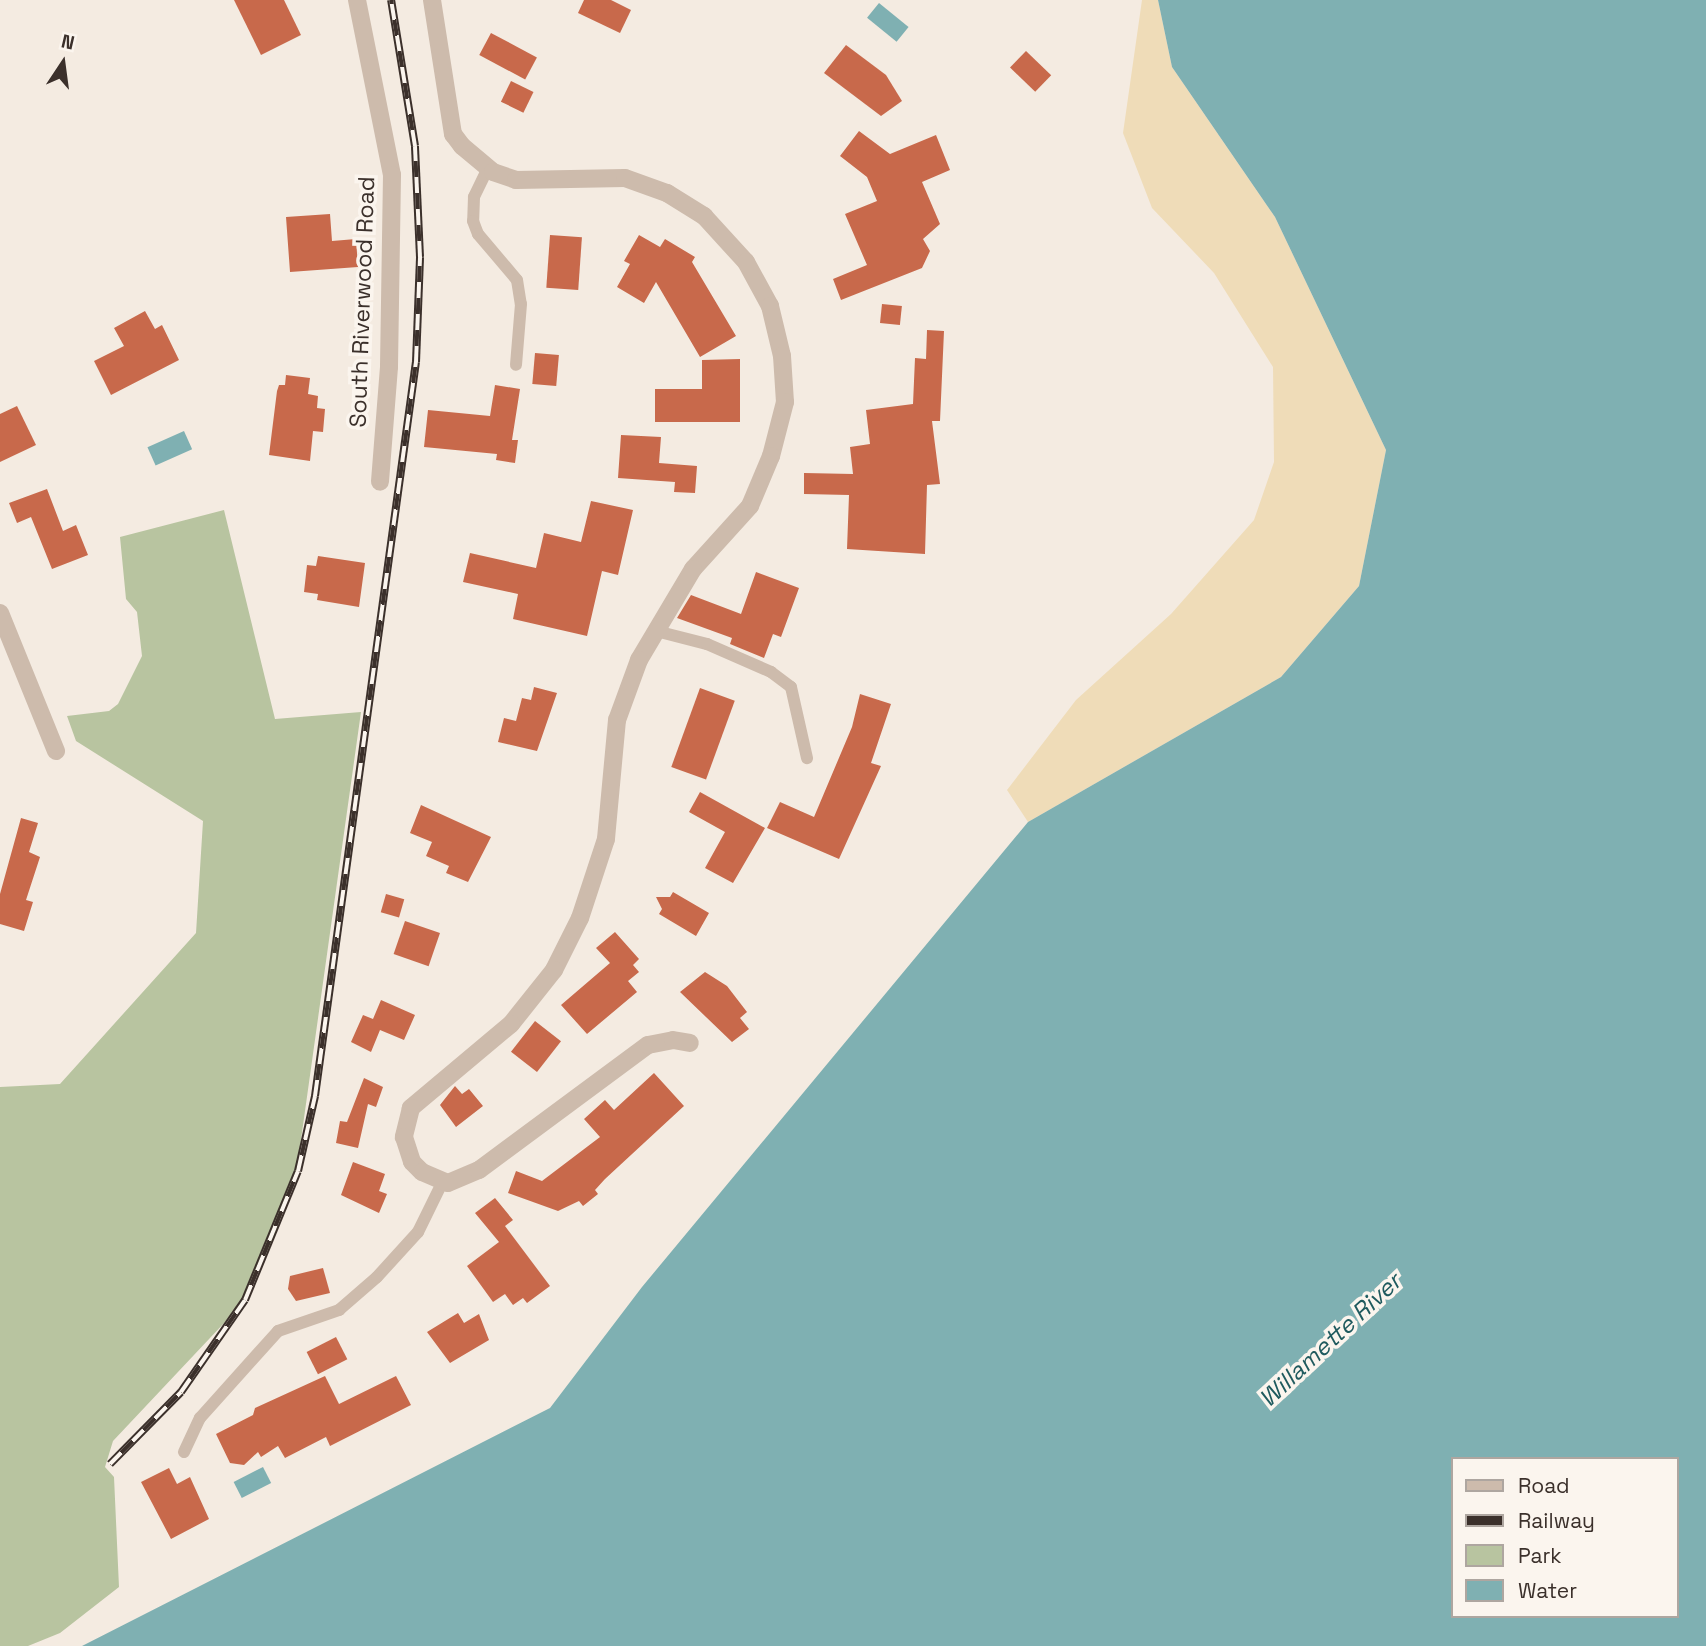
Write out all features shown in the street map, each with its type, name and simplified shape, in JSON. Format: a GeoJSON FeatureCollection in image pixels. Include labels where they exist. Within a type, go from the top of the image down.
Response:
{"type":"FeatureCollection","features":[{"type":"Feature","properties":{"kind":"street","name":"South Riverwood Road"},"geometry":{"type":"LineString","coordinates":[[357,0],[392,174],[390,367],[380,482]]}},
{"type":"Feature","properties":{"kind":"street"},"geometry":{"type":"LineString","coordinates":[[432,0],[453,134],[488,168],[516,180],[605,176],[667,193],[704,216],[746,262],[770,306],[782,356],[785,402],[771,456],[750,506],[693,569],[639,660],[617,720],[606,839],[580,918],[554,970],[511,1024],[411,1108],[404,1137],[412,1162],[448,1183],[479,1170],[648,1045],[673,1040],[690,1043]]}},
{"type":"Feature","properties":{"kind":"street"},"geometry":{"type":"LineString","coordinates":[[0,613],[56,751]]}},
{"type":"Feature","properties":{"kind":"lane"},"geometry":{"type":"LineString","coordinates":[[488,168],[474,197],[473,221],[478,234],[509,267],[519,288],[516,365]]}},
{"type":"Feature","properties":{"kind":"lane"},"geometry":{"type":"LineString","coordinates":[[656,631],[707,644],[771,672],[791,687],[807,758]]}},
{"type":"Feature","properties":{"kind":"lane"},"geometry":{"type":"LineString","coordinates":[[184,1452],[200,1418],[278,1331],[339,1310],[377,1276],[418,1232],[443,1181]]}},
{"type":"Feature","properties":{"kind":"green space"},"geometry":{"type":"Polygon","coordinates":[[[224,510],[275,719],[361,712],[297,1168],[274,1238],[242,1304],[113,1441],[105,1467],[114,1477],[119,1587],[60,1633],[28,1646],[0,1646],[0,1087],[60,1084],[196,933],[203,821],[76,741],[67,716],[109,711],[118,704],[142,656],[137,612],[126,599],[120,537],[224,510]]]}},
{"type":"Feature","properties":{"kind":"sand"},"geometry":{"type":"Polygon","coordinates":[[[1142,0],[1158,0],[1172,67],[1275,217],[1386,450],[1359,586],[1281,677],[1028,822],[1007,790],[1076,700],[1171,614],[1254,520],[1274,462],[1273,367],[1214,273],[1152,208],[1123,133],[1142,0]]]}},
{"type":"Feature","properties":{"kind":"water","name":"Willamette River"},"geometry":{"type":"Polygon","coordinates":[[[1158,0],[1706,0],[1706,1646],[82,1646],[550,1408],[642,1287],[1028,822],[1281,677],[1359,586],[1386,450],[1275,217],[1172,67],[1158,0]]]}},
{"type":"Feature","properties":{"kind":"water"},"geometry":{"type":"Polygon","coordinates":[[[879,3],[909,27],[897,42],[867,18],[879,3]]]}},
{"type":"Feature","properties":{"kind":"water"},"geometry":{"type":"Polygon","coordinates":[[[184,431],[192,449],[156,466],[147,447],[184,431]]]}},
{"type":"Feature","properties":{"kind":"water"},"geometry":{"type":"Polygon","coordinates":[[[263,1467],[271,1483],[242,1498],[234,1482],[263,1467]]]}},
{"type":"Feature","properties":{"kind":"building"},"geometry":{"type":"Polygon","coordinates":[[[234,0],[284,0],[301,35],[261,55],[234,0]]]}},
{"type":"Feature","properties":{"kind":"building"},"geometry":{"type":"Polygon","coordinates":[[[584,0],[611,0],[631,10],[620,33],[578,13],[584,0]]]}},
{"type":"Feature","properties":{"kind":"building"},"geometry":{"type":"Polygon","coordinates":[[[491,33],[537,57],[525,79],[479,55],[491,33]]]}},
{"type":"Feature","properties":{"kind":"building"},"geometry":{"type":"Polygon","coordinates":[[[846,45],[886,75],[902,101],[881,116],[824,73],[846,45]]]}},
{"type":"Feature","properties":{"kind":"building"},"geometry":{"type":"Polygon","coordinates":[[[1026,51],[1051,75],[1035,92],[1010,68],[1026,51]]]}},
{"type":"Feature","properties":{"kind":"building"},"geometry":{"type":"Polygon","coordinates":[[[511,81],[533,92],[523,113],[501,102],[511,81]]]}},
{"type":"Feature","properties":{"kind":"building"},"geometry":{"type":"Polygon","coordinates":[[[859,131],[890,154],[936,135],[950,170],[922,182],[940,224],[923,239],[930,251],[922,268],[841,300],[833,279],[867,265],[845,214],[877,201],[867,177],[840,156],[859,131]]]}},
{"type":"Feature","properties":{"kind":"building"},"geometry":{"type":"Polygon","coordinates":[[[330,214],[332,241],[356,239],[358,267],[290,272],[286,217],[330,214]]]}},
{"type":"Feature","properties":{"kind":"building"},"geometry":{"type":"Polygon","coordinates":[[[550,235],[582,237],[578,290],[546,288],[550,235]]]}},
{"type":"Feature","properties":{"kind":"building"},"geometry":{"type":"Polygon","coordinates":[[[639,235],[660,247],[665,239],[695,257],[692,262],[736,336],[700,357],[656,282],[644,303],[617,287],[630,264],[624,261],[639,235]]]}},
{"type":"Feature","properties":{"kind":"building"},"geometry":{"type":"Polygon","coordinates":[[[882,304],[902,306],[900,325],[880,323],[882,304]]]}},
{"type":"Feature","properties":{"kind":"building"},"geometry":{"type":"Polygon","coordinates":[[[145,311],[155,329],[162,325],[179,360],[111,395],[94,361],[124,346],[114,328],[145,311]]]}},
{"type":"Feature","properties":{"kind":"building"},"geometry":{"type":"Polygon","coordinates":[[[927,330],[944,331],[940,421],[932,421],[940,484],[927,485],[925,554],[847,549],[849,495],[804,494],[804,473],[853,474],[850,447],[870,444],[866,410],[913,404],[915,358],[926,359],[927,330]]]}},
{"type":"Feature","properties":{"kind":"building"},"geometry":{"type":"Polygon","coordinates":[[[535,353],[559,355],[556,386],[532,384],[535,353]]]}},
{"type":"Feature","properties":{"kind":"building"},"geometry":{"type":"Polygon","coordinates":[[[740,359],[740,422],[655,422],[655,389],[702,389],[702,360],[740,359]]]}},
{"type":"Feature","properties":{"kind":"building"},"geometry":{"type":"Polygon","coordinates":[[[286,375],[310,378],[308,394],[318,396],[317,408],[325,409],[323,432],[313,431],[310,461],[269,455],[277,391],[279,385],[285,385],[286,375]]]}},
{"type":"Feature","properties":{"kind":"building"},"geometry":{"type":"Polygon","coordinates":[[[495,385],[520,389],[512,440],[518,440],[515,463],[496,460],[497,454],[424,447],[428,410],[490,416],[495,385]]]}},
{"type":"Feature","properties":{"kind":"building"},"geometry":{"type":"Polygon","coordinates":[[[17,406],[36,445],[0,462],[0,414],[17,406]]]}},
{"type":"Feature","properties":{"kind":"building"},"geometry":{"type":"Polygon","coordinates":[[[621,435],[661,437],[659,463],[697,466],[695,493],[674,492],[675,482],[618,478],[621,435]]]}},
{"type":"Feature","properties":{"kind":"building"},"geometry":{"type":"Polygon","coordinates":[[[47,489],[63,531],[76,525],[88,555],[52,569],[31,517],[17,523],[9,503],[47,489]]]}},
{"type":"Feature","properties":{"kind":"building"},"geometry":{"type":"Polygon","coordinates":[[[591,501],[633,510],[618,575],[602,571],[587,636],[513,619],[518,594],[463,582],[470,553],[536,568],[544,533],[581,542],[591,501]]]}},
{"type":"Feature","properties":{"kind":"building"},"geometry":{"type":"Polygon","coordinates":[[[318,556],[365,563],[359,607],[317,600],[318,594],[304,592],[307,565],[316,566],[318,556]]]}},
{"type":"Feature","properties":{"kind":"building"},"geometry":{"type":"Polygon","coordinates":[[[756,572],[799,588],[781,637],[773,634],[764,658],[730,644],[732,638],[677,618],[691,595],[741,614],[756,572]]]}},
{"type":"Feature","properties":{"kind":"building"},"geometry":{"type":"Polygon","coordinates":[[[534,687],[557,693],[537,751],[498,742],[504,718],[516,721],[522,698],[531,700],[534,687]]]}},
{"type":"Feature","properties":{"kind":"building"},"geometry":{"type":"Polygon","coordinates":[[[700,688],[735,701],[706,780],[671,767],[700,688]]]}},
{"type":"Feature","properties":{"kind":"building"},"geometry":{"type":"Polygon","coordinates":[[[860,694],[891,704],[871,763],[881,766],[839,859],[767,828],[780,802],[814,817],[852,727],[860,694]]]}},
{"type":"Feature","properties":{"kind":"building"},"geometry":{"type":"Polygon","coordinates":[[[700,792],[765,828],[733,883],[705,868],[725,832],[689,812],[700,792]]]}},
{"type":"Feature","properties":{"kind":"building"},"geometry":{"type":"Polygon","coordinates":[[[421,805],[491,837],[468,882],[446,873],[449,866],[426,856],[432,842],[410,833],[421,805]]]}},
{"type":"Feature","properties":{"kind":"building"},"geometry":{"type":"Polygon","coordinates":[[[21,818],[38,823],[29,852],[40,857],[26,900],[33,902],[24,931],[0,924],[0,894],[21,818]]]}},
{"type":"Feature","properties":{"kind":"building"},"geometry":{"type":"Polygon","coordinates":[[[673,892],[709,913],[696,936],[659,914],[662,909],[656,897],[670,897],[673,892]]]}},
{"type":"Feature","properties":{"kind":"building"},"geometry":{"type":"Polygon","coordinates":[[[386,894],[404,899],[399,918],[381,912],[386,894]]]}},
{"type":"Feature","properties":{"kind":"building"},"geometry":{"type":"Polygon","coordinates":[[[405,921],[440,933],[429,966],[394,954],[405,921]]]}},
{"type":"Feature","properties":{"kind":"building"},"geometry":{"type":"Polygon","coordinates":[[[615,932],[639,959],[633,965],[639,972],[628,981],[637,992],[587,1034],[561,1005],[610,963],[596,948],[615,932]]]}},
{"type":"Feature","properties":{"kind":"building"},"geometry":{"type":"Polygon","coordinates":[[[705,972],[727,986],[747,1012],[740,1018],[749,1029],[732,1042],[680,992],[705,972]]]}},
{"type":"Feature","properties":{"kind":"building"},"geometry":{"type":"Polygon","coordinates":[[[381,1000],[415,1015],[404,1040],[380,1030],[371,1052],[351,1042],[363,1015],[373,1019],[381,1000]]]}},
{"type":"Feature","properties":{"kind":"building"},"geometry":{"type":"Polygon","coordinates":[[[535,1021],[561,1041],[537,1072],[511,1052],[535,1021]]]}},
{"type":"Feature","properties":{"kind":"building"},"geometry":{"type":"Polygon","coordinates":[[[654,1073],[684,1106],[605,1179],[595,1190],[598,1194],[583,1206],[579,1201],[558,1211],[508,1193],[516,1171],[542,1181],[600,1137],[584,1119],[605,1100],[614,1110],[654,1073]]]}},
{"type":"Feature","properties":{"kind":"building"},"geometry":{"type":"Polygon","coordinates":[[[364,1078],[383,1087],[376,1107],[368,1104],[358,1148],[336,1143],[340,1121],[347,1122],[364,1078]]]}},
{"type":"Feature","properties":{"kind":"building"},"geometry":{"type":"Polygon","coordinates":[[[455,1086],[462,1094],[469,1089],[483,1106],[456,1127],[440,1105],[455,1086]]]}},
{"type":"Feature","properties":{"kind":"building"},"geometry":{"type":"Polygon","coordinates":[[[353,1162],[385,1174],[379,1191],[387,1194],[379,1213],[341,1195],[353,1162]]]}},
{"type":"Feature","properties":{"kind":"building"},"geometry":{"type":"Polygon","coordinates":[[[495,1198],[513,1220],[505,1226],[550,1286],[527,1303],[523,1298],[513,1305],[505,1294],[493,1302],[467,1266],[499,1242],[475,1213],[495,1198]]]}},
{"type":"Feature","properties":{"kind":"building"},"geometry":{"type":"Polygon","coordinates":[[[323,1268],[330,1293],[296,1301],[288,1289],[290,1276],[323,1268]]]}},
{"type":"Feature","properties":{"kind":"building"},"geometry":{"type":"Polygon","coordinates":[[[458,1313],[464,1323],[479,1314],[489,1340],[450,1363],[427,1332],[458,1313]]]}},
{"type":"Feature","properties":{"kind":"building"},"geometry":{"type":"Polygon","coordinates":[[[336,1337],[347,1359],[318,1374],[307,1352],[336,1337]]]}},
{"type":"Feature","properties":{"kind":"building"},"geometry":{"type":"Polygon","coordinates":[[[325,1376],[339,1404],[396,1376],[411,1405],[330,1446],[326,1437],[285,1458],[278,1446],[261,1457],[258,1452],[244,1465],[230,1463],[216,1434],[253,1415],[255,1408],[325,1376]]]}},
{"type":"Feature","properties":{"kind":"building"},"geometry":{"type":"Polygon","coordinates":[[[169,1468],[177,1484],[190,1477],[209,1519],[171,1539],[141,1482],[169,1468]]]}},
{"type":"Feature","properties":{"kind":"railway"},"geometry":{"type":"LineString","coordinates":[[110,1464],[181,1392],[245,1300],[298,1171],[315,1096],[416,362],[420,257],[415,146],[391,0]]}}]}
